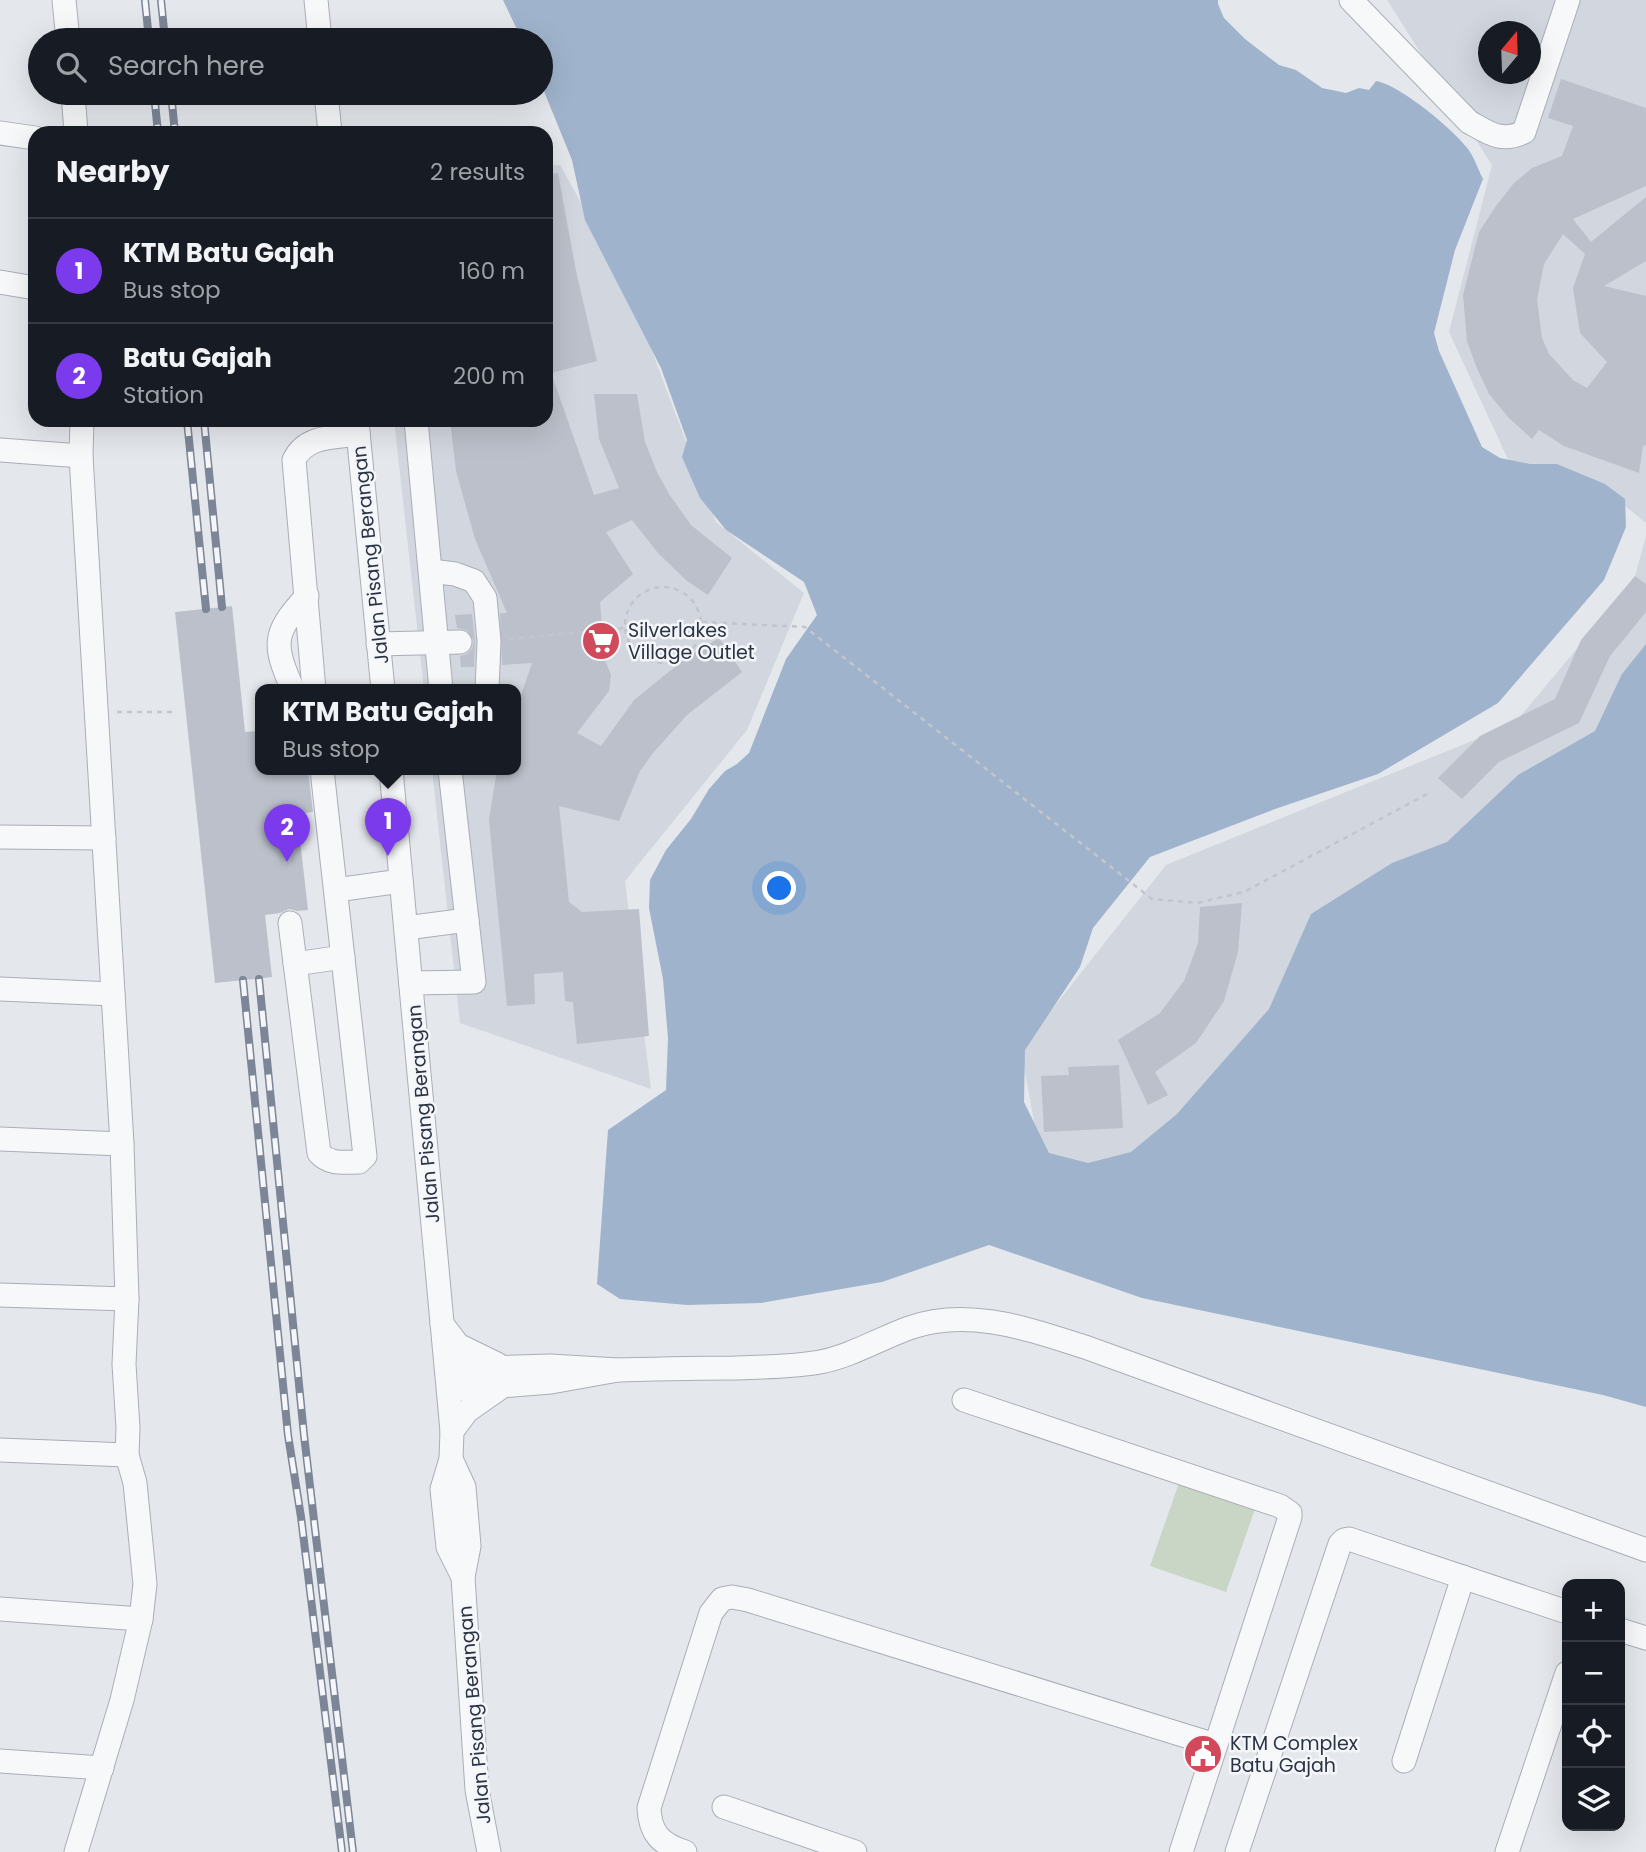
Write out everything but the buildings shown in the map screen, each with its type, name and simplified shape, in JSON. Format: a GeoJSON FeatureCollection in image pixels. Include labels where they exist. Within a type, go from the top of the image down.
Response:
{"type":"FeatureCollection","features":[{"type":"Feature","properties":{"kind":"street"},"geometry":{"type":"LineString","coordinates":[[64,0],[67,28]]}},
{"type":"Feature","properties":{"kind":"street"},"geometry":{"type":"LineString","coordinates":[[316,0],[319,28]]}},
{"type":"Feature","properties":{"kind":"street"},"geometry":{"type":"LineString","coordinates":[[1351,0],[1469,122],[1493,135],[1510,139],[1524,132],[1568,0]]}},
{"type":"Feature","properties":{"kind":"street"},"geometry":{"type":"LineString","coordinates":[[74,105],[75,126]]}},
{"type":"Feature","properties":{"kind":"street"},"geometry":{"type":"LineString","coordinates":[[327,105],[329,126]]}},
{"type":"Feature","properties":{"kind":"street"},"geometry":{"type":"LineString","coordinates":[[0,133],[28,137]]}},
{"type":"Feature","properties":{"kind":"street"},"geometry":{"type":"LineString","coordinates":[[0,282],[28,287]]}},
{"type":"Feature","properties":{"kind":"street"},"geometry":{"type":"LineString","coordinates":[[76,1852],[122,1700],[141,1619],[145,1584],[135,1483],[127,1455],[124,1364],[127,1299],[122,1144],[81,456],[82,427]]}},
{"type":"Feature","properties":{"kind":"street"},"geometry":{"type":"LineString","coordinates":[[314,684],[294,460],[299,448],[310,441],[357,427]]}},
{"type":"Feature","properties":{"kind":"street","name":"Jalan Pisang Berangan"},"geometry":{"type":"LineString","coordinates":[[357,427],[382,684]]}},
{"type":"Feature","properties":{"kind":"street"},"geometry":{"type":"LineString","coordinates":[[417,427],[431,570],[449,642],[443,684]]}},
{"type":"Feature","properties":{"kind":"street"},"geometry":{"type":"LineString","coordinates":[[0,450],[81,456]]}},
{"type":"Feature","properties":{"kind":"street"},"geometry":{"type":"LineString","coordinates":[[431,570],[474,580],[485,598],[489,641],[487,684]]}},
{"type":"Feature","properties":{"kind":"street"},"geometry":{"type":"LineString","coordinates":[[290,684],[278,645],[288,617],[307,596]]}},
{"type":"Feature","properties":{"kind":"street"},"geometry":{"type":"LineString","coordinates":[[378,644],[449,642]]}},
{"type":"Feature","properties":{"kind":"street"},"geometry":{"type":"LineString","coordinates":[[290,923],[319,1153],[326,1160],[333,1162],[359,1162],[365,1156],[323,775]]}},
{"type":"Feature","properties":{"kind":"street","name":"Jalan Pisang Berangan"},"geometry":{"type":"LineString","coordinates":[[390,775],[448,1380],[453,1488],[463,1577],[477,1790],[489,1852]]}},
{"type":"Feature","properties":{"kind":"street"},"geometry":{"type":"LineString","coordinates":[[411,983],[474,982],[451,775]]}},
{"type":"Feature","properties":{"kind":"street"},"geometry":{"type":"LineString","coordinates":[[0,837],[104,838]]}},
{"type":"Feature","properties":{"kind":"street"},"geometry":{"type":"LineString","coordinates":[[336,890],[401,881]]}},
{"type":"Feature","properties":{"kind":"street"},"geometry":{"type":"LineString","coordinates":[[406,928],[467,920]]}},
{"type":"Feature","properties":{"kind":"street"},"geometry":{"type":"LineString","coordinates":[[295,964],[343,957]]}},
{"type":"Feature","properties":{"kind":"street"},"geometry":{"type":"LineString","coordinates":[[0,989],[113,994]]}},
{"type":"Feature","properties":{"kind":"street"},"geometry":{"type":"LineString","coordinates":[[0,1139],[122,1144]]}},
{"type":"Feature","properties":{"kind":"street"},"geometry":{"type":"LineString","coordinates":[[0,1295],[127,1299]]}},
{"type":"Feature","properties":{"kind":"street"},"geometry":{"type":"LineString","coordinates":[[448,1380],[618,1370],[802,1364],[839,1357],[899,1331],[931,1321],[960,1319],[1004,1323],[1085,1346],[1646,1550]]}},
{"type":"Feature","properties":{"kind":"street"},"geometry":{"type":"LineString","coordinates":[[442,1324],[457,1345],[512,1376]]}},
{"type":"Feature","properties":{"kind":"street"},"geometry":{"type":"LineString","coordinates":[[452,1431],[467,1411],[512,1376]]}},
{"type":"Feature","properties":{"kind":"street"},"geometry":{"type":"LineString","coordinates":[[964,1401],[1280,1506],[1290,1513],[1181,1852]]}},
{"type":"Feature","properties":{"kind":"street"},"geometry":{"type":"LineString","coordinates":[[0,1450],[127,1455]]}},
{"type":"Feature","properties":{"kind":"street"},"geometry":{"type":"LineString","coordinates":[[1237,1852],[1340,1542],[1349,1539],[1562,1610]]}},
{"type":"Feature","properties":{"kind":"street"},"geometry":{"type":"LineString","coordinates":[[1404,1761],[1463,1577]]}},
{"type":"Feature","properties":{"kind":"street"},"geometry":{"type":"LineString","coordinates":[[685,1852],[658,1839],[652,1830],[649,1808],[711,1613],[722,1599],[748,1600],[1215,1745]]}},
{"type":"Feature","properties":{"kind":"street"},"geometry":{"type":"LineString","coordinates":[[0,1609],[141,1619]]}},
{"type":"Feature","properties":{"kind":"street"},"geometry":{"type":"LineString","coordinates":[[1625,1632],[1646,1638]]}},
{"type":"Feature","properties":{"kind":"street"},"geometry":{"type":"LineString","coordinates":[[1507,1852],[1562,1688]]}},
{"type":"Feature","properties":{"kind":"street"},"geometry":{"type":"LineString","coordinates":[[0,1761],[102,1768]]}},
{"type":"Feature","properties":{"kind":"street"},"geometry":{"type":"LineString","coordinates":[[724,1807],[809,1845],[855,1852]]}},
{"type":"Feature","properties":{"kind":"path"},"geometry":{"type":"LineString","coordinates":[[667,586],[680,590],[691,598],[702,622],[696,645],[678,660],[667,663],[643,658],[634,650],[625,628],[626,615],[641,593],[667,586]]}},
{"type":"Feature","properties":{"kind":"path"},"geometry":{"type":"LineString","coordinates":[[702,622],[805,627],[1152,899],[1196,903],[1244,892],[1427,794]]}},
{"type":"Feature","properties":{"kind":"path"},"geometry":{"type":"LineString","coordinates":[[489,641],[625,628]]}},
{"type":"Feature","properties":{"kind":"path"},"geometry":{"type":"LineString","coordinates":[[96,712],[175,712]]}},
{"type":"Feature","properties":{"kind":"shaded area"},"geometry":{"type":"Polygon","coordinates":[[[1387,0],[1646,0],[1646,523],[1597,483],[1512,468],[1449,332],[1492,165],[1387,0]]]}},
{"type":"Feature","properties":{"kind":"shaded area","name":"Silverlakes Village Outlet"},"geometry":{"type":"Polygon","coordinates":[[[560,165],[628,287],[716,522],[804,593],[747,730],[625,881],[651,1089],[460,1023],[433,775],[521,775],[521,684],[423,684],[395,427],[553,427],[553,166],[560,165]]]}},
{"type":"Feature","properties":{"kind":"shaded area"},"geometry":{"type":"Polygon","coordinates":[[[1646,536],[1646,689],[1275,1026],[1110,1194],[1040,1155],[1021,1049],[1166,865],[1514,724],[1634,580],[1646,536]]]}},
{"type":"Feature","properties":{"kind":"green space"},"geometry":{"type":"Polygon","coordinates":[[[1180,1480],[1256,1506],[1226,1592],[1150,1566],[1180,1480]]]}},
{"type":"Feature","properties":{"kind":"water"},"geometry":{"type":"Polygon","coordinates":[[[503,0],[1218,0],[1224,18],[1245,39],[1279,65],[1296,70],[1322,88],[1346,93],[1359,88],[1369,90],[1376,81],[1386,84],[1425,109],[1451,130],[1468,149],[1483,179],[1455,250],[1434,333],[1439,351],[1482,447],[1500,458],[1530,464],[1557,464],[1605,484],[1625,499],[1626,527],[1604,580],[1498,703],[1378,774],[1275,809],[1150,857],[1093,928],[1080,967],[1025,1050],[1024,1102],[1049,1153],[1088,1163],[1131,1152],[1177,1114],[1269,1009],[1311,914],[1392,863],[1447,842],[1518,775],[1595,731],[1622,674],[1646,644],[1646,1407],[1603,1395],[1142,1298],[989,1245],[882,1282],[761,1303],[687,1305],[620,1299],[597,1284],[608,1130],[666,1090],[668,1038],[663,979],[649,908],[650,880],[666,850],[691,819],[709,789],[725,771],[749,753],[786,659],[817,615],[804,582],[726,530],[700,498],[682,457],[687,440],[661,368],[585,220],[572,160],[550,105],[553,105],[553,28],[516,28],[503,0]]]}},
{"type":"Feature","properties":{"kind":"railway"},"geometry":{"type":"LineString","coordinates":[[145,0],[148,28]]}},
{"type":"Feature","properties":{"kind":"railway"},"geometry":{"type":"LineString","coordinates":[[161,0],[164,28]]}},
{"type":"Feature","properties":{"kind":"railway"},"geometry":{"type":"LineString","coordinates":[[155,105],[157,126]]}},
{"type":"Feature","properties":{"kind":"railway"},"geometry":{"type":"LineString","coordinates":[[172,105],[174,126]]}},
{"type":"Feature","properties":{"kind":"railway"},"geometry":{"type":"LineString","coordinates":[[188,427],[206,609]]}},
{"type":"Feature","properties":{"kind":"railway"},"geometry":{"type":"LineString","coordinates":[[205,427],[222,607]]}},
{"type":"Feature","properties":{"kind":"railway"},"geometry":{"type":"LineString","coordinates":[[259,979],[304,1435],[353,1852]]}},
{"type":"Feature","properties":{"kind":"railway"},"geometry":{"type":"LineString","coordinates":[[243,980],[288,1435],[301,1517],[342,1852]]}},
{"type":"Feature","properties":{"kind":"place","name":"Silverlakes Village Outlet"},"geometry":{"type":"Point","coordinates":[601,641]}},
{"type":"Feature","properties":{"kind":"place","name":"KTM Batu Gajah"},"geometry":{"type":"Point","coordinates":[388,856]}},
{"type":"Feature","properties":{"kind":"place","name":"Batu Gajah"},"geometry":{"type":"Point","coordinates":[287,862]}},
{"type":"Feature","properties":{"kind":"place","name":"KTM Complex Batu Gajah"},"geometry":{"type":"Point","coordinates":[1203,1754]}}]}
